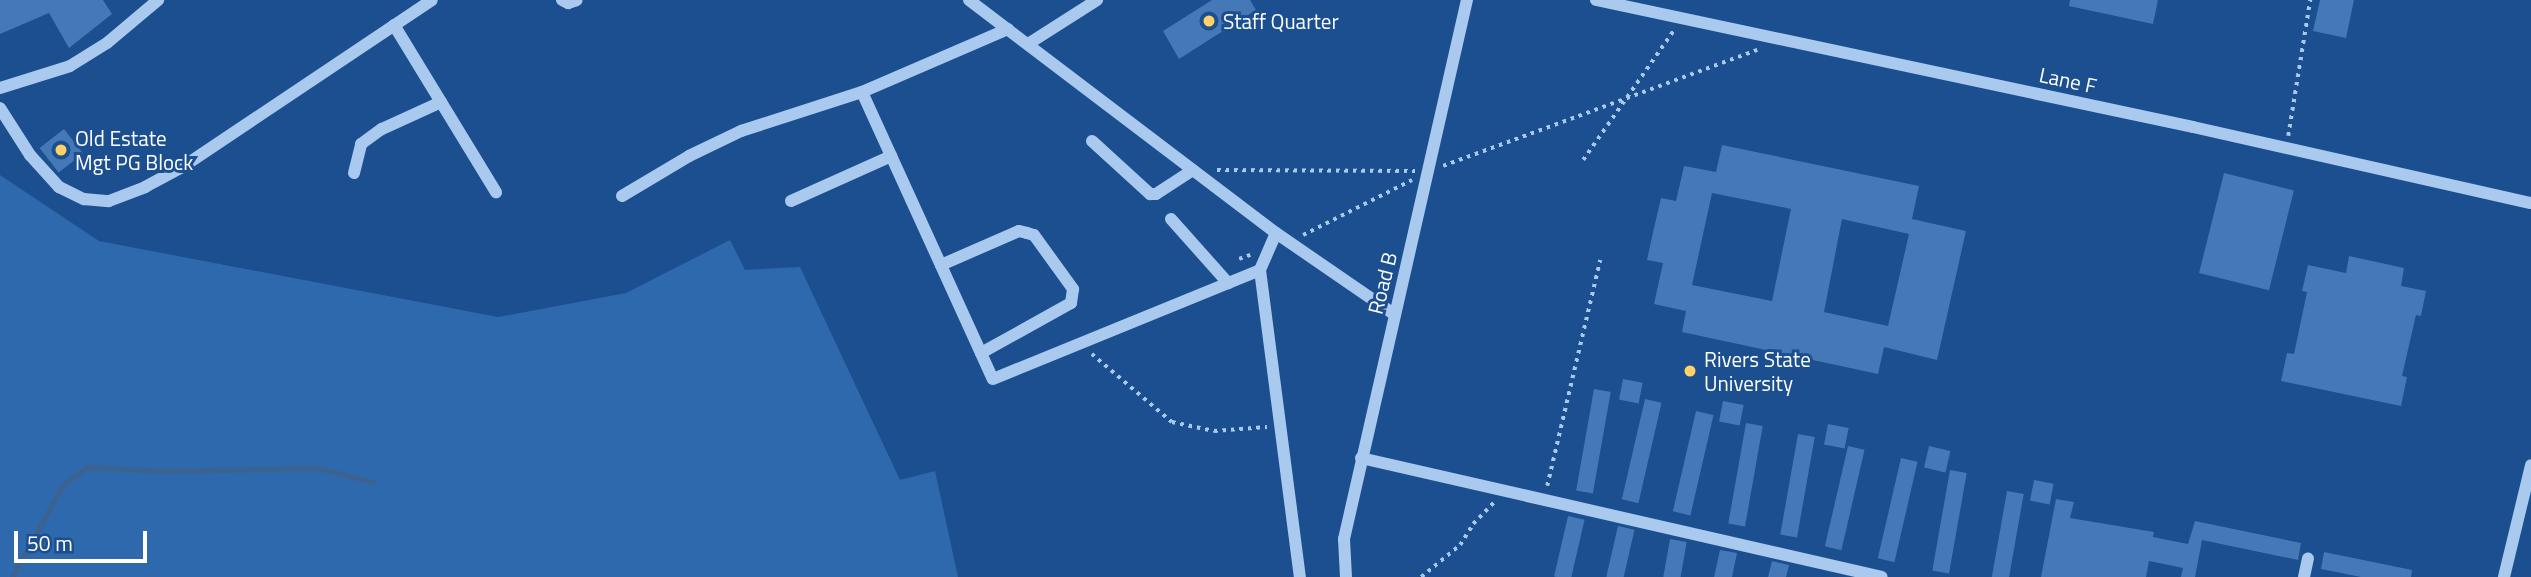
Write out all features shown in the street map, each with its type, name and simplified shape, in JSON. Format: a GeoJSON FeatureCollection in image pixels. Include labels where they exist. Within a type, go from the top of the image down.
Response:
{"type":"FeatureCollection","features":[{"type":"Feature","properties":{"kind":"street"},"geometry":{"type":"LineString","coordinates":[[0,88],[70,66],[107,43],[158,0]]}},
{"type":"Feature","properties":{"kind":"street"},"geometry":{"type":"LineString","coordinates":[[404,0],[412,13]]}},
{"type":"Feature","properties":{"kind":"street"},"geometry":{"type":"LineString","coordinates":[[0,108],[30,155],[59,187],[85,199],[109,201],[145,187],[184,166],[432,0]]}},
{"type":"Feature","properties":{"kind":"street"},"geometry":{"type":"LineString","coordinates":[[562,0],[568,3],[577,0]]}},
{"type":"Feature","properties":{"kind":"street"},"geometry":{"type":"LineString","coordinates":[[969,0],[1276,233],[1394,314]]}},
{"type":"Feature","properties":{"kind":"street"},"geometry":{"type":"LineString","coordinates":[[1028,44],[1097,0]]}},
{"type":"Feature","properties":{"kind":"street","name":"Road B"},"geometry":{"type":"LineString","coordinates":[[1346,577],[1343,539],[1394,314],[1430,172],[1467,0]]}},
{"type":"Feature","properties":{"kind":"street","name":"Lane F"},"geometry":{"type":"LineString","coordinates":[[1596,0],[2286,147],[2531,203]]}},
{"type":"Feature","properties":{"kind":"street"},"geometry":{"type":"LineString","coordinates":[[394,25],[496,192]]}},
{"type":"Feature","properties":{"kind":"street"},"geometry":{"type":"LineString","coordinates":[[622,197],[689,156],[741,131],[862,92],[1008,29]]}},
{"type":"Feature","properties":{"kind":"street"},"geometry":{"type":"LineString","coordinates":[[862,92],[993,379],[1259,270]]}},
{"type":"Feature","properties":{"kind":"street"},"geometry":{"type":"LineString","coordinates":[[354,173],[361,144],[400,120],[441,102]]}},
{"type":"Feature","properties":{"kind":"street"},"geometry":{"type":"LineString","coordinates":[[1092,141],[1150,194],[1156,194],[1193,170]]}},
{"type":"Feature","properties":{"kind":"street"},"geometry":{"type":"LineString","coordinates":[[791,201],[891,156]]}},
{"type":"Feature","properties":{"kind":"street"},"geometry":{"type":"LineString","coordinates":[[1171,219],[1228,283]]}},
{"type":"Feature","properties":{"kind":"street"},"geometry":{"type":"LineString","coordinates":[[941,265],[1019,232],[1027,233],[1034,235],[1073,289],[1071,303],[981,353]]}},
{"type":"Feature","properties":{"kind":"street"},"geometry":{"type":"LineString","coordinates":[[1276,233],[1259,270],[1300,577]]}},
{"type":"Feature","properties":{"kind":"street"},"geometry":{"type":"LineString","coordinates":[[1361,458],[1882,577]]}},
{"type":"Feature","properties":{"kind":"street"},"geometry":{"type":"LineString","coordinates":[[2504,577],[2531,465]]}},
{"type":"Feature","properties":{"kind":"street"},"geometry":{"type":"LineString","coordinates":[[2304,577],[2308,558]]}},
{"type":"Feature","properties":{"kind":"path"},"geometry":{"type":"LineString","coordinates":[[2286,147],[2310,0]]}},
{"type":"Feature","properties":{"kind":"path"},"geometry":{"type":"LineString","coordinates":[[1583,160],[1683,17]]}},
{"type":"Feature","properties":{"kind":"path"},"geometry":{"type":"LineString","coordinates":[[1289,242],[1430,172],[1761,48]]}},
{"type":"Feature","properties":{"kind":"path"},"geometry":{"type":"LineString","coordinates":[[1193,170],[1430,172]]}},
{"type":"Feature","properties":{"kind":"path"},"geometry":{"type":"LineString","coordinates":[[1239,259],[1269,248]]}},
{"type":"Feature","properties":{"kind":"path"},"geometry":{"type":"LineString","coordinates":[[1544,500],[1600,260]]}},
{"type":"Feature","properties":{"kind":"path"},"geometry":{"type":"LineString","coordinates":[[1080,343],[1172,422],[1214,431],[1280,426]]}},
{"type":"Feature","properties":{"kind":"path"},"geometry":{"type":"LineString","coordinates":[[1421,577],[1460,545],[1473,524],[1506,492]]}},
{"type":"Feature","properties":{"kind":"shaded area"},"geometry":{"type":"Polygon","coordinates":[[[0,175],[99,241],[498,317],[626,293],[730,240],[745,270],[800,267],[900,480],[935,471],[958,577],[0,577],[0,175]]]}},
{"type":"Feature","properties":{"kind":"building"},"geometry":{"type":"Polygon","coordinates":[[[0,0],[103,0],[112,14],[69,48],[49,13],[0,34],[0,0]]]}},
{"type":"Feature","properties":{"kind":"building","name":"Staff Quarter"},"geometry":{"type":"Polygon","coordinates":[[[1212,0],[1250,0],[1256,10],[1179,59],[1163,31],[1212,0]]]}},
{"type":"Feature","properties":{"kind":"building"},"geometry":{"type":"Polygon","coordinates":[[[2070,0],[2158,0],[2153,24],[2069,6],[2070,0]]]}},
{"type":"Feature","properties":{"kind":"building"},"geometry":{"type":"Polygon","coordinates":[[[2320,0],[2354,0],[2346,38],[2313,31],[2320,0]]]}},
{"type":"Feature","properties":{"kind":"building","name":"Old Estate Mgt PG Block"},"geometry":{"type":"Polygon","coordinates":[[[64,129],[83,153],[59,173],[40,148],[64,129]]]}},
{"type":"Feature","properties":{"kind":"building"},"geometry":{"type":"Polygon","coordinates":[[[1722,145],[1919,186],[1912,219],[1966,231],[1937,360],[1884,347],[1878,374],[1682,332],[1686,311],[1654,304],[1663,263],[1647,260],[1661,198],[1676,201],[1684,166],[1716,172],[1722,145]],[[1712,193],[1692,285],[1772,301],[1791,209],[1712,193]],[[1842,219],[1824,312],[1888,326],[1909,234],[1842,219]]]}},
{"type":"Feature","properties":{"kind":"building"},"geometry":{"type":"Polygon","coordinates":[[[2224,173],[2294,190],[2269,290],[2199,273],[2224,173]]]}},
{"type":"Feature","properties":{"kind":"building"},"geometry":{"type":"Polygon","coordinates":[[[2349,256],[2404,268],[2401,286],[2426,291],[2421,316],[2416,315],[2402,376],[2407,377],[2401,406],[2281,381],[2287,353],[2294,354],[2307,292],[2302,291],[2308,265],[2346,273],[2349,256]]]}},
{"type":"Feature","properties":{"kind":"building"},"geometry":{"type":"Polygon","coordinates":[[[1623,379],[1643,383],[1639,403],[1619,400],[1623,379]]]}},
{"type":"Feature","properties":{"kind":"building"},"geometry":{"type":"Polygon","coordinates":[[[1594,389],[1611,392],[1593,493],[1576,490],[1594,389]]]}},
{"type":"Feature","properties":{"kind":"building"},"geometry":{"type":"Polygon","coordinates":[[[1645,399],[1662,403],[1638,503],[1622,499],[1645,399]]]}},
{"type":"Feature","properties":{"kind":"building"},"geometry":{"type":"Polygon","coordinates":[[[1723,401],[1744,405],[1740,426],[1719,422],[1723,401]]]}},
{"type":"Feature","properties":{"kind":"building"},"geometry":{"type":"Polygon","coordinates":[[[1696,411],[1714,415],[1690,515],[1673,511],[1696,411]]]}},
{"type":"Feature","properties":{"kind":"building"},"geometry":{"type":"Polygon","coordinates":[[[1746,423],[1763,426],[1745,526],[1728,523],[1746,423]]]}},
{"type":"Feature","properties":{"kind":"building"},"geometry":{"type":"Polygon","coordinates":[[[1828,424],[1849,428],[1845,449],[1824,445],[1828,424]]]}},
{"type":"Feature","properties":{"kind":"building"},"geometry":{"type":"Polygon","coordinates":[[[1798,434],[1815,437],[1797,537],[1780,534],[1798,434]]]}},
{"type":"Feature","properties":{"kind":"building"},"geometry":{"type":"Polygon","coordinates":[[[1848,446],[1865,450],[1841,550],[1825,546],[1848,446]]]}},
{"type":"Feature","properties":{"kind":"building"},"geometry":{"type":"Polygon","coordinates":[[[1929,446],[1950,451],[1945,472],[1924,467],[1929,446]]]}},
{"type":"Feature","properties":{"kind":"building"},"geometry":{"type":"Polygon","coordinates":[[[1901,458],[1918,462],[1894,562],[1878,558],[1901,458]]]}},
{"type":"Feature","properties":{"kind":"building"},"geometry":{"type":"Polygon","coordinates":[[[1950,470],[1967,473],[1949,573],[1932,570],[1950,470]]]}},
{"type":"Feature","properties":{"kind":"building"},"geometry":{"type":"Polygon","coordinates":[[[2034,480],[2054,484],[2050,504],[2030,501],[2034,480]]]}},
{"type":"Feature","properties":{"kind":"building"},"geometry":{"type":"Polygon","coordinates":[[[2007,491],[2024,494],[2009,577],[1992,577],[2007,491]]]}},
{"type":"Feature","properties":{"kind":"building"},"geometry":{"type":"Polygon","coordinates":[[[2056,499],[2074,502],[2070,518],[2154,532],[2153,537],[2188,544],[2195,521],[2301,543],[2298,560],[2202,540],[2195,577],[2181,577],[2183,568],[2149,561],[2146,577],[2041,577],[2056,499]]]}},
{"type":"Feature","properties":{"kind":"building"},"geometry":{"type":"Polygon","coordinates":[[[1568,516],[1585,520],[1571,577],[1554,576],[1568,516]]]}},
{"type":"Feature","properties":{"kind":"building"},"geometry":{"type":"Polygon","coordinates":[[[1618,526],[1635,530],[1624,577],[1606,577],[1618,526]]]}},
{"type":"Feature","properties":{"kind":"building"},"geometry":{"type":"Polygon","coordinates":[[[1670,539],[1687,542],[1681,577],[1663,577],[1670,539]]]}},
{"type":"Feature","properties":{"kind":"building"},"geometry":{"type":"Polygon","coordinates":[[[1720,550],[1737,553],[1732,577],[1714,577],[1720,550]]]}},
{"type":"Feature","properties":{"kind":"building"},"geometry":{"type":"Polygon","coordinates":[[[2324,552],[2412,570],[2411,577],[2361,577],[2321,569],[2324,552]]]}},
{"type":"Feature","properties":{"kind":"building"},"geometry":{"type":"Polygon","coordinates":[[[1772,561],[1789,565],[1786,577],[1768,577],[1772,561]]]}},
{"type":"Feature","properties":{"kind":"waterway"},"geometry":{"type":"LineString","coordinates":[[12,577],[62,486],[87,467],[162,471],[318,468],[373,482]]}},
{"type":"Feature","properties":{"kind":"place","name":"Staff Quarter"},"geometry":{"type":"Point","coordinates":[1209,21]}},
{"type":"Feature","properties":{"kind":"place","name":"Old Estate Mgt PG Block"},"geometry":{"type":"Point","coordinates":[61,150]}},
{"type":"Feature","properties":{"kind":"place","name":"Rivers State University"},"geometry":{"type":"Point","coordinates":[1690,371]}}]}
